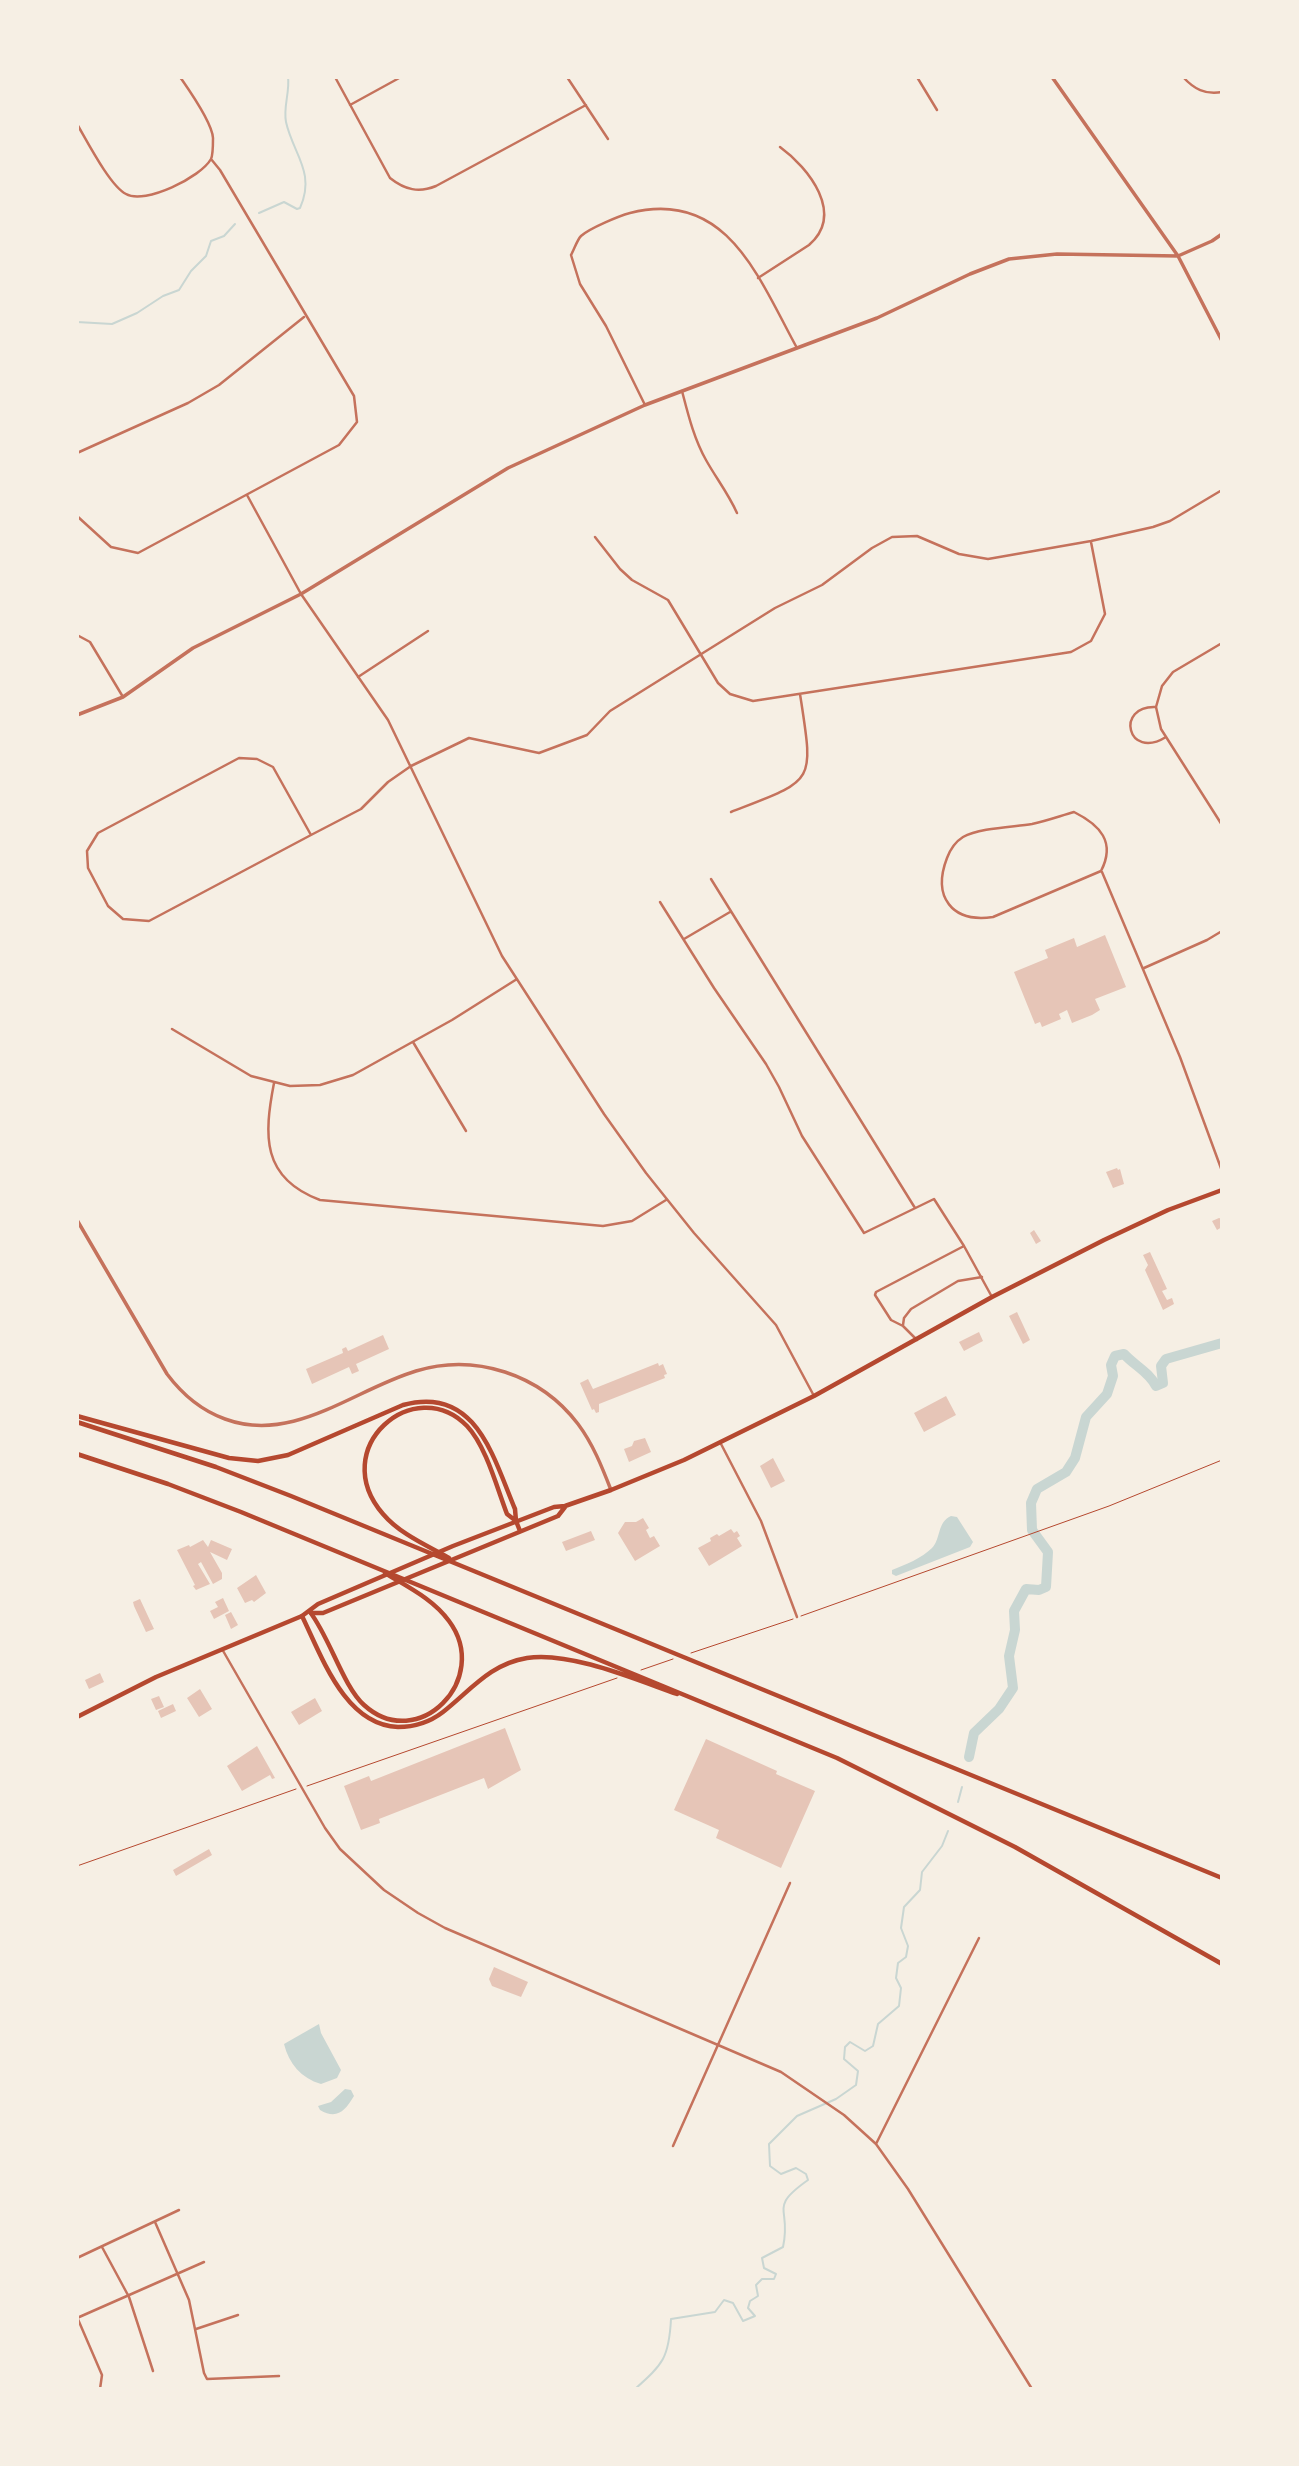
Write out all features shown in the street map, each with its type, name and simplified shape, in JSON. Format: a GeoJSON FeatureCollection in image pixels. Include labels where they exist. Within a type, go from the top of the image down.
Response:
{"type":"FeatureCollection","features":[{"type":"Feature","properties":{"kind":"highway"},"geometry":{"type":"LineString","coordinates":[[77,1717],[156,1678],[302,1616],[318,1604],[516,1521],[611,1490],[720,1443],[814,1396],[992,1297],[1168,1210],[1222,1190]]}},
{"type":"Feature","properties":{"kind":"highway"},"geometry":{"type":"LineString","coordinates":[[77,1416],[229,1458],[258,1461],[288,1455],[403,1405],[420,1401],[439,1402],[458,1410],[481,1431],[515,1508],[520,1531]]}},
{"type":"Feature","properties":{"kind":"highway"},"geometry":{"type":"LineString","coordinates":[[470,1569],[398,1528],[382,1514],[364,1477],[365,1456],[378,1431],[391,1419],[413,1410],[429,1408],[446,1412],[469,1428],[478,1443],[507,1514],[516,1521]]}},
{"type":"Feature","properties":{"kind":"highway"},"geometry":{"type":"LineString","coordinates":[[77,1422],[255,1481],[1222,1878]]}},
{"type":"Feature","properties":{"kind":"highway"},"geometry":{"type":"LineString","coordinates":[[77,1454],[205,1498],[837,1758],[971,1823],[1222,1964]]}},
{"type":"Feature","properties":{"kind":"highway"},"geometry":{"type":"LineString","coordinates":[[310,1612],[323,1613],[558,1516],[565,1506]]}},
{"type":"Feature","properties":{"kind":"highway"},"geometry":{"type":"LineString","coordinates":[[310,1612],[320,1625],[359,1699],[372,1711],[387,1718],[412,1719],[431,1712],[449,1698],[457,1684],[462,1665],[460,1645],[454,1628],[435,1606],[372,1565]]}},
{"type":"Feature","properties":{"kind":"highway"},"geometry":{"type":"LineString","coordinates":[[302,1616],[345,1697],[359,1712],[384,1725],[404,1727],[428,1721],[441,1714],[487,1674],[517,1660],[538,1657],[560,1658],[601,1669],[718,1708]]}},
{"type":"Feature","properties":{"kind":"street"},"geometry":{"type":"LineString","coordinates":[[77,124],[117,188],[128,196],[156,196],[199,171],[211,159],[213,136],[180,77]]}},
{"type":"Feature","properties":{"kind":"street"},"geometry":{"type":"LineString","coordinates":[[335,77],[390,178],[407,189],[436,186],[586,105]]}},
{"type":"Feature","properties":{"kind":"street"},"geometry":{"type":"LineString","coordinates":[[350,105],[401,77]]}},
{"type":"Feature","properties":{"kind":"street"},"geometry":{"type":"LineString","coordinates":[[567,77],[608,139]]}},
{"type":"Feature","properties":{"kind":"street"},"geometry":{"type":"LineString","coordinates":[[917,77],[937,110]]}},
{"type":"Feature","properties":{"kind":"street"},"geometry":{"type":"LineString","coordinates":[[1052,77],[1178,256],[1222,341]]}},
{"type":"Feature","properties":{"kind":"street"},"geometry":{"type":"LineString","coordinates":[[1183,77],[1194,89],[1222,92]]}},
{"type":"Feature","properties":{"kind":"street"},"geometry":{"type":"LineString","coordinates":[[758,278],[809,245],[824,225],[825,211],[816,183],[794,156],[780,147]]}},
{"type":"Feature","properties":{"kind":"street"},"geometry":{"type":"LineString","coordinates":[[77,516],[111,547],[138,553],[339,445],[357,422],[354,396],[211,159]]}},
{"type":"Feature","properties":{"kind":"street"},"geometry":{"type":"LineString","coordinates":[[645,405],[606,326],[580,284],[571,255],[582,236],[620,216],[650,208],[674,208],[700,215],[724,231],[750,263],[797,348]]}},
{"type":"Feature","properties":{"kind":"street"},"geometry":{"type":"LineString","coordinates":[[77,715],[123,697],[193,648],[300,594],[508,468],[645,405],[877,318],[970,274],[1009,259],[1057,254],[1178,256],[1212,242],[1222,234]]}},
{"type":"Feature","properties":{"kind":"street"},"geometry":{"type":"LineString","coordinates":[[77,453],[188,403],[219,385],[305,316]]}},
{"type":"Feature","properties":{"kind":"street"},"geometry":{"type":"LineString","coordinates":[[682,391],[691,425],[705,458],[737,513]]}},
{"type":"Feature","properties":{"kind":"street"},"geometry":{"type":"LineString","coordinates":[[311,835],[273,767],[257,759],[239,758],[98,833],[87,851],[88,868],[108,906],[123,919],[149,921],[361,809],[388,782],[411,766],[469,738],[539,753],[587,735],[610,711],[775,608],[822,586],[872,548],[892,537],[916,536],[959,554],[988,559],[1091,541],[1170,521],[1222,490]]}},
{"type":"Feature","properties":{"kind":"street"},"geometry":{"type":"LineString","coordinates":[[247,495],[300,594],[388,720],[502,956],[604,1114],[666,1200],[776,1325],[814,1396]]}},
{"type":"Feature","properties":{"kind":"street"},"geometry":{"type":"LineString","coordinates":[[594,537],[632,580],[668,600],[719,683],[730,694],[753,701],[1071,652],[1091,641],[1105,614],[1091,541]]}},
{"type":"Feature","properties":{"kind":"street"},"geometry":{"type":"LineString","coordinates":[[358,677],[428,631]]}},
{"type":"Feature","properties":{"kind":"street"},"geometry":{"type":"LineString","coordinates":[[77,635],[90,642],[123,697]]}},
{"type":"Feature","properties":{"kind":"street"},"geometry":{"type":"LineString","coordinates":[[1222,643],[1173,672],[1162,686],[1156,707],[1158,722],[1166,737],[1222,825]]}},
{"type":"Feature","properties":{"kind":"street"},"geometry":{"type":"LineString","coordinates":[[731,812],[790,789],[801,780],[808,767],[809,752],[800,694]]}},
{"type":"Feature","properties":{"kind":"street"},"geometry":{"type":"LineString","coordinates":[[1156,707],[1145,707],[1137,711],[1131,719],[1130,730],[1138,741],[1146,744],[1166,737]]}},
{"type":"Feature","properties":{"kind":"street"},"geometry":{"type":"LineString","coordinates":[[1074,812],[1093,821],[1104,835],[1108,858],[1101,871],[993,917],[983,918],[970,919],[962,916],[944,897],[942,885],[942,873],[952,847],[963,837],[1037,823],[1074,812]]}},
{"type":"Feature","properties":{"kind":"street"},"geometry":{"type":"LineString","coordinates":[[1101,871],[1180,1057],[1222,1171]]}},
{"type":"Feature","properties":{"kind":"street"},"geometry":{"type":"LineString","coordinates":[[711,878],[915,1208]]}},
{"type":"Feature","properties":{"kind":"street"},"geometry":{"type":"LineString","coordinates":[[660,902],[766,1064],[802,1136],[864,1233],[934,1199],[992,1297]]}},
{"type":"Feature","properties":{"kind":"street"},"geometry":{"type":"LineString","coordinates":[[684,939],[731,912]]}},
{"type":"Feature","properties":{"kind":"street"},"geometry":{"type":"LineString","coordinates":[[1144,968],[1208,940],[1222,931]]}},
{"type":"Feature","properties":{"kind":"street"},"geometry":{"type":"LineString","coordinates":[[172,1029],[240,1071],[274,1083],[308,1086],[353,1075],[452,1020],[517,979]]}},
{"type":"Feature","properties":{"kind":"street"},"geometry":{"type":"LineString","coordinates":[[413,1042],[466,1131]]}},
{"type":"Feature","properties":{"kind":"street"},"geometry":{"type":"LineString","coordinates":[[274,1083],[267,1125],[268,1142],[273,1156],[279,1170],[289,1182],[320,1200],[606,1226],[632,1221],[666,1200]]}},
{"type":"Feature","properties":{"kind":"street"},"geometry":{"type":"LineString","coordinates":[[77,1220],[167,1374],[188,1398],[211,1413],[243,1424],[266,1426],[288,1423],[306,1418],[415,1371],[454,1365],[491,1368],[527,1381],[560,1404],[585,1435],[611,1490]]}},
{"type":"Feature","properties":{"kind":"street"},"geometry":{"type":"LineString","coordinates":[[917,1340],[903,1326],[891,1320],[875,1295],[876,1292],[964,1246]]}},
{"type":"Feature","properties":{"kind":"street"},"geometry":{"type":"LineString","coordinates":[[903,1326],[904,1318],[911,1309],[958,1281],[982,1277]]}},
{"type":"Feature","properties":{"kind":"street"},"geometry":{"type":"LineString","coordinates":[[720,1443],[761,1521],[797,1617]]}},
{"type":"Feature","properties":{"kind":"street"},"geometry":{"type":"LineString","coordinates":[[222,1649],[325,1828],[340,1849],[370,1878],[418,1913],[455,1933],[780,2072],[832,2105],[876,2144],[908,2189],[1032,2389]]}},
{"type":"Feature","properties":{"kind":"street"},"geometry":{"type":"LineString","coordinates":[[673,2146],[790,1883]]}},
{"type":"Feature","properties":{"kind":"street"},"geometry":{"type":"LineString","coordinates":[[876,2144],[979,1938]]}},
{"type":"Feature","properties":{"kind":"street"},"geometry":{"type":"LineString","coordinates":[[77,2258],[179,2210]]}},
{"type":"Feature","properties":{"kind":"street"},"geometry":{"type":"LineString","coordinates":[[155,2222],[180,2274],[197,2329],[207,2379],[279,2376]]}},
{"type":"Feature","properties":{"kind":"street"},"geometry":{"type":"LineString","coordinates":[[102,2247],[129,2297],[153,2371]]}},
{"type":"Feature","properties":{"kind":"street"},"geometry":{"type":"LineString","coordinates":[[100,2389],[102,2375],[77,2318],[204,2262]]}},
{"type":"Feature","properties":{"kind":"street"},"geometry":{"type":"LineString","coordinates":[[197,2329],[238,2315]]}},
{"type":"Feature","properties":{"kind":"path"},"geometry":{"type":"LineString","coordinates":[[686,1654],[1054,1526],[1222,1460]]}},
{"type":"Feature","properties":{"kind":"path"},"geometry":{"type":"LineString","coordinates":[[637,1671],[674,1658]]}},
{"type":"Feature","properties":{"kind":"path"},"geometry":{"type":"LineString","coordinates":[[77,1866],[625,1676]]}},
{"type":"Feature","properties":{"kind":"shaded area"},"geometry":{"type":"Polygon","coordinates":[[[951,1516],[957,1517],[973,1542],[970,1547],[896,1576],[892,1574],[892,1570],[932,1548],[943,1522],[951,1516]]]}},
{"type":"Feature","properties":{"kind":"shaded area"},"geometry":{"type":"Polygon","coordinates":[[[319,2024],[341,2070],[337,2078],[321,2084],[307,2078],[297,2069],[284,2044],[319,2024]]]}},
{"type":"Feature","properties":{"kind":"shaded area"},"geometry":{"type":"Polygon","coordinates":[[[345,2089],[351,2090],[354,2096],[344,2110],[331,2114],[320,2110],[318,2106],[331,2102],[345,2089]]]}},
{"type":"Feature","properties":{"kind":"building"},"geometry":{"type":"Polygon","coordinates":[[[1105,935],[1126,987],[1095,999],[1100,1010],[1092,1015],[1072,1023],[1067,1010],[1059,1014],[1061,1019],[1042,1027],[1040,1022],[1035,1024],[1014,972],[1048,958],[1045,950],[1074,938],[1077,947],[1105,935]]]}},
{"type":"Feature","properties":{"kind":"building"},"geometry":{"type":"Polygon","coordinates":[[[1120,1169],[1124,1184],[1113,1188],[1106,1172],[1120,1169]]]}},
{"type":"Feature","properties":{"kind":"building"},"geometry":{"type":"Polygon","coordinates":[[[1222,1219],[1222,1227],[1217,1230],[1212,1221],[1222,1219]]]}},
{"type":"Feature","properties":{"kind":"building"},"geometry":{"type":"Polygon","coordinates":[[[1034,1230],[1041,1241],[1036,1244],[1030,1233],[1034,1230]]]}},
{"type":"Feature","properties":{"kind":"building"},"geometry":{"type":"Polygon","coordinates":[[[1150,1252],[1167,1289],[1162,1291],[1167,1300],[1172,1298],[1174,1304],[1163,1310],[1145,1270],[1148,1265],[1143,1255],[1150,1252]]]}},
{"type":"Feature","properties":{"kind":"building"},"geometry":{"type":"Polygon","coordinates":[[[1017,1312],[1030,1340],[1023,1344],[1009,1316],[1017,1312]]]}},
{"type":"Feature","properties":{"kind":"building"},"geometry":{"type":"Polygon","coordinates":[[[979,1332],[983,1341],[964,1351],[959,1342],[979,1332]]]}},
{"type":"Feature","properties":{"kind":"building"},"geometry":{"type":"Polygon","coordinates":[[[383,1335],[389,1349],[356,1364],[359,1371],[352,1374],[349,1367],[312,1384],[306,1369],[343,1353],[342,1349],[346,1347],[348,1351],[383,1335]]]}},
{"type":"Feature","properties":{"kind":"building"},"geometry":{"type":"Polygon","coordinates":[[[658,1363],[659,1366],[663,1364],[667,1374],[664,1375],[665,1378],[599,1404],[599,1412],[592,1410],[580,1383],[588,1379],[593,1389],[658,1363]]]}},
{"type":"Feature","properties":{"kind":"building"},"geometry":{"type":"Polygon","coordinates":[[[946,1396],[956,1415],[924,1432],[914,1413],[946,1396]]]}},
{"type":"Feature","properties":{"kind":"building"},"geometry":{"type":"Polygon","coordinates":[[[645,1438],[651,1452],[629,1462],[624,1449],[632,1446],[634,1441],[645,1438]]]}},
{"type":"Feature","properties":{"kind":"building"},"geometry":{"type":"Polygon","coordinates":[[[773,1458],[785,1481],[771,1488],[760,1466],[773,1458]]]}},
{"type":"Feature","properties":{"kind":"building"},"geometry":{"type":"Polygon","coordinates":[[[643,1518],[649,1528],[646,1530],[650,1538],[654,1536],[660,1546],[635,1561],[618,1533],[625,1522],[636,1522],[643,1518]]]}},
{"type":"Feature","properties":{"kind":"building"},"geometry":{"type":"Polygon","coordinates":[[[731,1529],[734,1533],[737,1531],[740,1536],[737,1538],[742,1546],[709,1566],[698,1548],[711,1541],[710,1538],[731,1529]]]}},
{"type":"Feature","properties":{"kind":"building"},"geometry":{"type":"Polygon","coordinates":[[[591,1531],[595,1540],[566,1551],[562,1542],[591,1531]]]}},
{"type":"Feature","properties":{"kind":"building"},"geometry":{"type":"Polygon","coordinates":[[[203,1540],[208,1547],[211,1540],[232,1549],[227,1560],[210,1552],[222,1573],[222,1579],[213,1584],[201,1562],[198,1564],[210,1584],[196,1590],[177,1550],[203,1540]]]}},
{"type":"Feature","properties":{"kind":"building"},"geometry":{"type":"Polygon","coordinates":[[[256,1575],[266,1593],[254,1602],[252,1600],[245,1603],[237,1588],[256,1575]]]}},
{"type":"Feature","properties":{"kind":"building"},"geometry":{"type":"Polygon","coordinates":[[[223,1598],[229,1611],[214,1619],[210,1611],[218,1607],[215,1602],[223,1598]]]}},
{"type":"Feature","properties":{"kind":"building"},"geometry":{"type":"Polygon","coordinates":[[[140,1599],[154,1629],[146,1632],[133,1602],[140,1599]]]}},
{"type":"Feature","properties":{"kind":"building"},"geometry":{"type":"Polygon","coordinates":[[[231,1612],[238,1625],[231,1629],[225,1615],[231,1612]]]}},
{"type":"Feature","properties":{"kind":"building"},"geometry":{"type":"Polygon","coordinates":[[[100,1673],[104,1682],[89,1689],[85,1680],[100,1673]]]}},
{"type":"Feature","properties":{"kind":"building"},"geometry":{"type":"Polygon","coordinates":[[[200,1689],[212,1709],[199,1717],[187,1698],[200,1689]]]}},
{"type":"Feature","properties":{"kind":"building"},"geometry":{"type":"Polygon","coordinates":[[[159,1696],[164,1707],[156,1710],[151,1699],[159,1696]]]}},
{"type":"Feature","properties":{"kind":"building"},"geometry":{"type":"Polygon","coordinates":[[[315,1698],[322,1711],[299,1725],[291,1712],[315,1698]]]}},
{"type":"Feature","properties":{"kind":"building"},"geometry":{"type":"Polygon","coordinates":[[[173,1704],[176,1711],[161,1718],[158,1711],[173,1704]]]}},
{"type":"Feature","properties":{"kind":"building"},"geometry":{"type":"Polygon","coordinates":[[[505,1728],[521,1770],[488,1789],[484,1778],[379,1819],[380,1823],[361,1830],[344,1786],[369,1776],[371,1781],[505,1728]]]}},
{"type":"Feature","properties":{"kind":"building"},"geometry":{"type":"Polygon","coordinates":[[[706,1739],[815,1791],[781,1868],[716,1838],[719,1830],[674,1810],[706,1739]]]}},
{"type":"Feature","properties":{"kind":"building"},"geometry":{"type":"Polygon","coordinates":[[[257,1746],[275,1778],[272,1779],[270,1775],[242,1791],[227,1766],[257,1746]]]}},
{"type":"Feature","properties":{"kind":"building"},"geometry":{"type":"Polygon","coordinates":[[[209,1849],[212,1855],[176,1876],[173,1870],[209,1849]]]}},
{"type":"Feature","properties":{"kind":"building"},"geometry":{"type":"Polygon","coordinates":[[[494,1967],[528,1982],[521,1997],[492,1986],[489,1979],[494,1967]]]}},
{"type":"Feature","properties":{"kind":"waterway"},"geometry":{"type":"LineString","coordinates":[[259,213],[284,202],[300,208],[304,195],[306,184],[302,164],[286,122],[288,77]]}},
{"type":"Feature","properties":{"kind":"waterway"},"geometry":{"type":"LineString","coordinates":[[77,322],[112,324],[179,290],[191,271],[206,256],[211,241],[224,236],[235,224]]}},
{"type":"Feature","properties":{"kind":"waterway"},"geometry":{"type":"LineString","coordinates":[[969,1757],[974,1733],[999,1709],[1013,1688],[1009,1656],[1015,1630],[1014,1611],[1026,1589],[1039,1590],[1046,1587],[1048,1552],[1032,1530],[1031,1503],[1037,1489],[1066,1472],[1075,1458],[1086,1417],[1107,1394],[1113,1376],[1111,1365],[1115,1356],[1124,1354],[1150,1377],[1156,1386],[1163,1383],[1161,1366],[1166,1359],[1222,1343]]}},
{"type":"Feature","properties":{"kind":"waterway"},"geometry":{"type":"LineString","coordinates":[[958,1802],[962,1787]]}},
{"type":"Feature","properties":{"kind":"waterway"},"geometry":{"type":"LineString","coordinates":[[635,2389],[663,2359],[671,2319],[715,2312],[724,2300],[733,2303],[743,2321],[755,2316],[748,2308],[750,2301],[758,2296],[756,2285],[762,2279],[774,2279],[776,2274],[764,2268],[762,2258],[783,2247],[784,2203],[808,2180],[806,2174],[796,2168],[781,2174],[770,2166],[769,2144],[797,2116],[836,2099],[856,2085],[858,2071],[844,2059],[845,2047],[850,2042],[865,2051],[873,2046],[878,2024],[899,2006],[901,1988],[896,1978],[898,1963],[906,1957],[908,1946],[901,1928],[904,1907],[920,1890],[922,1872],[942,1846],[948,1831]]}}]}
